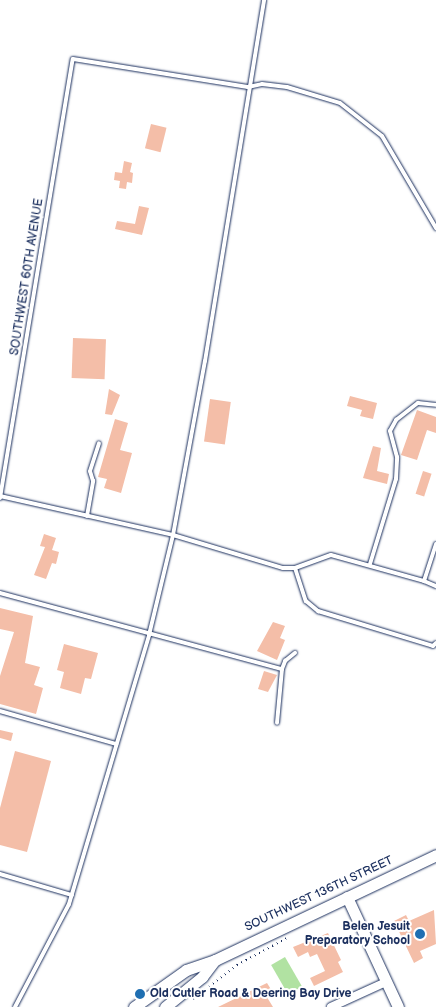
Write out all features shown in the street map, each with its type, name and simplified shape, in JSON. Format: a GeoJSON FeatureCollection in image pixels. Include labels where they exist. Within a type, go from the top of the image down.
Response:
{"type":"FeatureCollection","features":[{"type":"Feature","properties":{"kind":"main road","name":"SOUTHWEST 136TH STREET"},"geometry":{"type":"LineString","coordinates":[[134,1007],[186,970],[215,960],[436,855]]}},
{"type":"Feature","properties":{"kind":"main road"},"geometry":{"type":"LineString","coordinates":[[347,897],[398,1007]]}},
{"type":"Feature","properties":{"kind":"main road","name":"SOUTHWEST 136TH STREET"},"geometry":{"type":"LineString","coordinates":[[166,1005],[202,977],[215,960]]}},
{"type":"Feature","properties":{"kind":"street"},"geometry":{"type":"LineString","coordinates":[[331,1007],[386,982]]}},
{"type":"Feature","properties":{"kind":"lane"},"geometry":{"type":"LineString","coordinates":[[15,1007],[72,895],[150,635],[173,535],[205,361],[248,88],[264,0]]}},
{"type":"Feature","properties":{"kind":"lane","name":"SOUTHWEST 60TH AVENUE"},"geometry":{"type":"LineString","coordinates":[[0,497],[73,59],[248,88]]}},
{"type":"Feature","properties":{"kind":"lane"},"geometry":{"type":"LineString","coordinates":[[248,88],[262,84],[287,87],[340,104],[358,114],[382,136],[436,228]]}},
{"type":"Feature","properties":{"kind":"lane"},"geometry":{"type":"LineString","coordinates":[[370,564],[396,479],[397,457],[390,431],[396,420],[418,403],[436,405]]}},
{"type":"Feature","properties":{"kind":"lane"},"geometry":{"type":"LineString","coordinates":[[87,516],[93,481],[90,471],[99,443]]}},
{"type":"Feature","properties":{"kind":"lane"},"geometry":{"type":"LineString","coordinates":[[0,497],[173,535],[283,568],[295,568],[332,555],[370,564],[436,586]]}},
{"type":"Feature","properties":{"kind":"lane"},"geometry":{"type":"LineString","coordinates":[[424,581],[436,544]]}},
{"type":"Feature","properties":{"kind":"lane"},"geometry":{"type":"LineString","coordinates":[[295,568],[306,601],[318,611],[433,646],[436,643]]}},
{"type":"Feature","properties":{"kind":"lane"},"geometry":{"type":"LineString","coordinates":[[0,593],[282,670]]}},
{"type":"Feature","properties":{"kind":"lane"},"geometry":{"type":"LineString","coordinates":[[277,723],[282,670],[285,661],[295,653]]}},
{"type":"Feature","properties":{"kind":"lane"},"geometry":{"type":"LineString","coordinates":[[0,711],[116,744]]}},
{"type":"Feature","properties":{"kind":"lane"},"geometry":{"type":"LineString","coordinates":[[0,874],[72,895]]}},
{"type":"Feature","properties":{"kind":"path"},"geometry":{"type":"LineString","coordinates":[[188,1003],[237,965],[293,935]]}},
{"type":"Feature","properties":{"kind":"green space"},"geometry":{"type":"Polygon","coordinates":[[[285,957],[302,986],[288,994],[271,965],[285,957]]]}},
{"type":"Feature","properties":{"kind":"building"},"geometry":{"type":"Polygon","coordinates":[[[151,124],[167,128],[160,152],[145,148],[151,124]]]}},
{"type":"Feature","properties":{"kind":"building"},"geometry":{"type":"Polygon","coordinates":[[[124,161],[132,163],[130,172],[133,173],[132,183],[127,182],[126,189],[119,188],[120,181],[114,180],[115,172],[122,173],[124,161]]]}},
{"type":"Feature","properties":{"kind":"building"},"geometry":{"type":"Polygon","coordinates":[[[139,206],[149,208],[142,235],[115,229],[117,221],[135,224],[139,206]]]}},
{"type":"Feature","properties":{"kind":"building"},"geometry":{"type":"Polygon","coordinates":[[[73,338],[106,339],[105,379],[72,378],[73,338]]]}},
{"type":"Feature","properties":{"kind":"building"},"geometry":{"type":"Polygon","coordinates":[[[109,389],[120,395],[112,415],[105,414],[109,389]]]}},
{"type":"Feature","properties":{"kind":"building"},"geometry":{"type":"Polygon","coordinates":[[[350,396],[377,403],[373,419],[360,416],[362,410],[347,406],[350,396]]]}},
{"type":"Feature","properties":{"kind":"building"},"geometry":{"type":"Polygon","coordinates":[[[210,399],[231,402],[225,445],[204,442],[210,399]]]}},
{"type":"Feature","properties":{"kind":"building"},"geometry":{"type":"Polygon","coordinates":[[[417,410],[436,417],[436,433],[427,430],[417,460],[401,455],[417,410]]]}},
{"type":"Feature","properties":{"kind":"building"},"geometry":{"type":"Polygon","coordinates":[[[115,419],[128,423],[120,450],[132,453],[121,493],[104,488],[107,479],[98,477],[115,419]]]}},
{"type":"Feature","properties":{"kind":"building"},"geometry":{"type":"Polygon","coordinates":[[[373,446],[381,448],[377,471],[389,474],[387,484],[363,478],[373,446]]]}},
{"type":"Feature","properties":{"kind":"building"},"geometry":{"type":"Polygon","coordinates":[[[423,471],[432,474],[424,497],[416,494],[423,471]]]}},
{"type":"Feature","properties":{"kind":"building"},"geometry":{"type":"Polygon","coordinates":[[[44,534],[56,538],[52,550],[59,552],[56,564],[52,563],[46,579],[34,575],[45,547],[40,546],[44,534]]]}},
{"type":"Feature","properties":{"kind":"building"},"geometry":{"type":"Polygon","coordinates":[[[0,608],[33,616],[25,663],[40,667],[34,685],[43,688],[36,714],[0,704],[0,676],[14,632],[0,629],[0,608]]]}},
{"type":"Feature","properties":{"kind":"building"},"geometry":{"type":"Polygon","coordinates":[[[273,622],[285,626],[280,638],[285,640],[277,660],[257,651],[273,622]]]}},
{"type":"Feature","properties":{"kind":"building"},"geometry":{"type":"Polygon","coordinates":[[[64,644],[98,653],[91,679],[85,678],[81,694],[60,688],[64,672],[57,670],[64,644]]]}},
{"type":"Feature","properties":{"kind":"building"},"geometry":{"type":"Polygon","coordinates":[[[264,671],[277,675],[268,692],[258,689],[264,671]]]}},
{"type":"Feature","properties":{"kind":"building"},"geometry":{"type":"Polygon","coordinates":[[[0,730],[13,733],[11,741],[0,738],[0,730]]]}},
{"type":"Feature","properties":{"kind":"building"},"geometry":{"type":"Polygon","coordinates":[[[15,751],[51,761],[27,852],[0,845],[0,808],[15,751]]]}},
{"type":"Feature","properties":{"kind":"building"},"geometry":{"type":"Polygon","coordinates":[[[434,910],[436,944],[420,951],[423,958],[414,963],[394,921],[406,915],[409,921],[434,910]]]}},
{"type":"Feature","properties":{"kind":"building"},"geometry":{"type":"Polygon","coordinates":[[[328,933],[341,960],[338,962],[343,972],[314,986],[310,978],[325,971],[317,954],[310,957],[308,952],[298,957],[293,947],[328,933]]]}},
{"type":"Feature","properties":{"kind":"building"},"geometry":{"type":"Polygon","coordinates":[[[267,983],[272,991],[265,994],[273,1007],[218,1007],[267,983]]]}},
{"type":"Feature","properties":{"kind":"place","name":"Belen Jesuit Preparatory School"},"geometry":{"type":"Point","coordinates":[420,934]}},
{"type":"Feature","properties":{"kind":"place","name":"Old Cutler Road & Deering Bay Drive"},"geometry":{"type":"Point","coordinates":[140,994]}}]}
